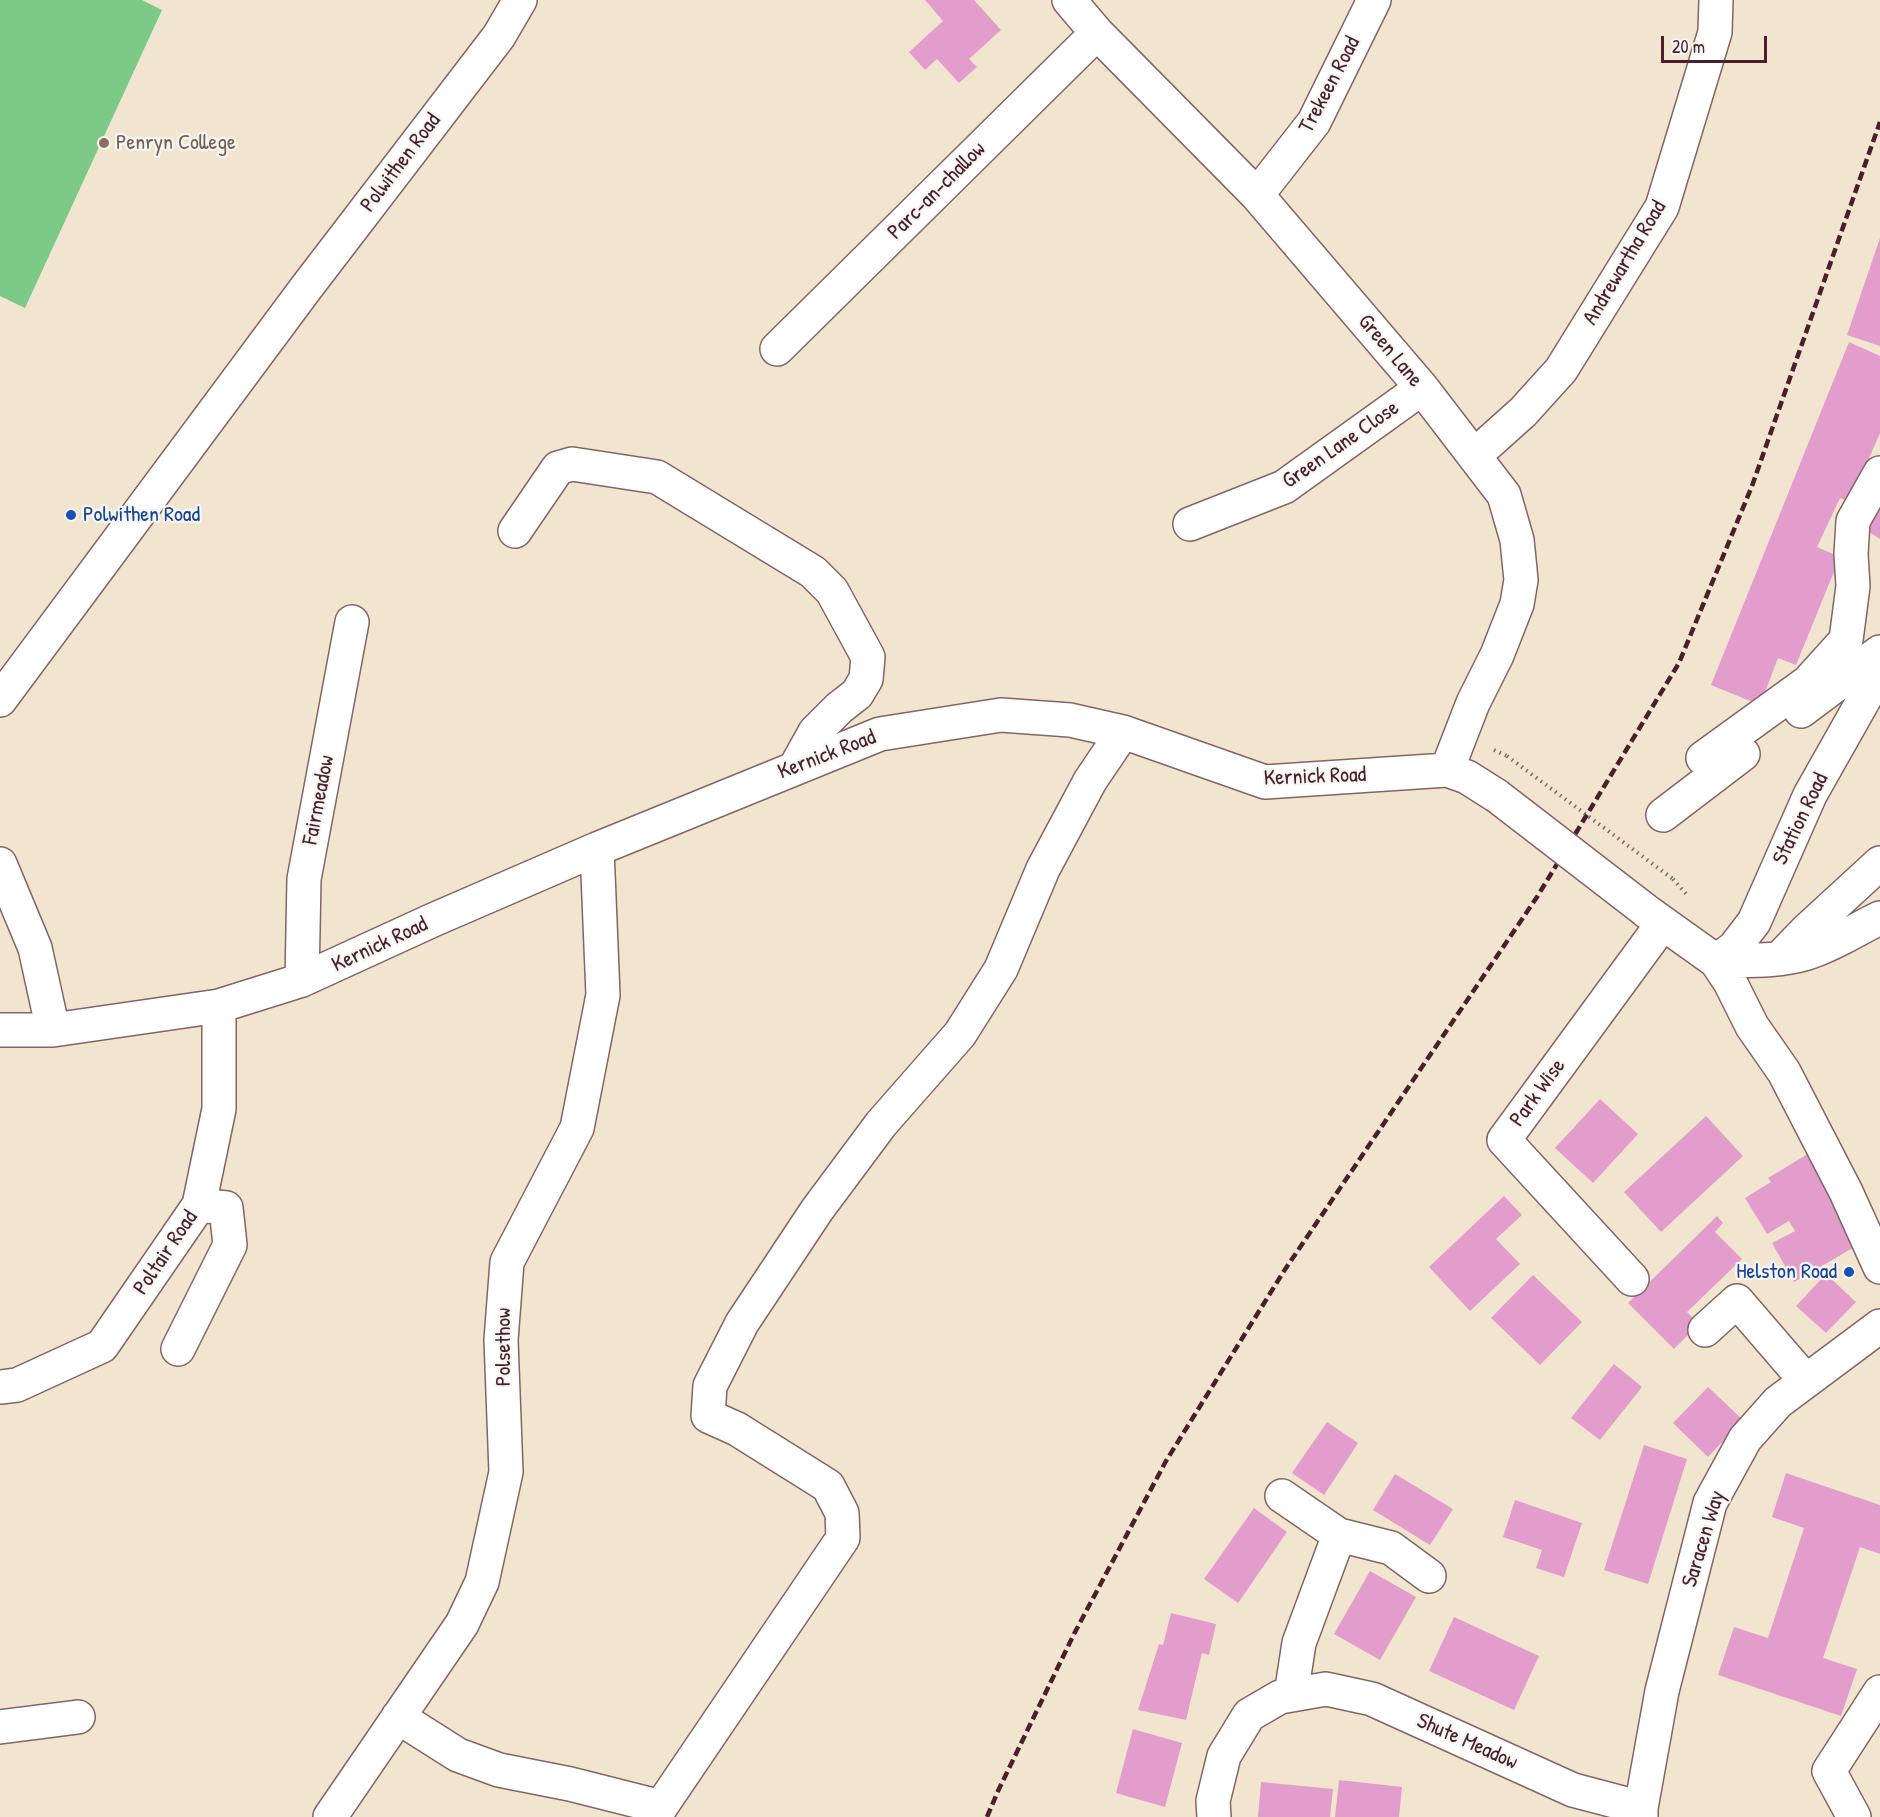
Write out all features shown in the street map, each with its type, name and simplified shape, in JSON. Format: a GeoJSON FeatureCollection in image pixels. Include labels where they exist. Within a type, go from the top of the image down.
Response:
{"type":"FeatureCollection","features":[{"type":"Feature","properties":{"kind":"street","name":"Polwithen Road"},"geometry":{"type":"LineString","coordinates":[[0,700],[306,288],[499,36],[520,0]]}},
{"type":"Feature","properties":{"kind":"street","name":"Green Lane"},"geometry":{"type":"LineString","coordinates":[[1069,0],[1097,33],[1257,195],[1422,388],[1504,495],[1517,540],[1521,580],[1517,604],[1447,770]]}},
{"type":"Feature","properties":{"kind":"street","name":"Trekeen Road"},"geometry":{"type":"LineString","coordinates":[[1257,195],[1314,122],[1374,0]]}},
{"type":"Feature","properties":{"kind":"street","name":"Andrewartha Road"},"geometry":{"type":"LineString","coordinates":[[1475,455],[1523,412],[1561,370],[1662,207],[1715,32],[1716,0]]}},
{"type":"Feature","properties":{"kind":"street","name":"Parc-an-challow"},"geometry":{"type":"LineString","coordinates":[[777,350],[1097,33]]}},
{"type":"Feature","properties":{"kind":"street","name":"Green Lane Close"},"geometry":{"type":"LineString","coordinates":[[1190,524],[1284,487],[1422,388]]}},
{"type":"Feature","properties":{"kind":"street"},"geometry":{"type":"LineString","coordinates":[[515,531],[558,468],[572,464],[657,477],[813,572],[832,591],[868,657],[866,679],[857,694],[815,732],[795,768]]}},
{"type":"Feature","properties":{"kind":"street"},"geometry":{"type":"LineString","coordinates":[[1703,758],[1808,682],[1846,640],[1853,586],[1851,554],[1853,521],[1880,473]]}},
{"type":"Feature","properties":{"kind":"street","name":"Fairmeadow"},"geometry":{"type":"LineString","coordinates":[[302,980],[304,879],[352,622]]}},
{"type":"Feature","properties":{"kind":"street"},"geometry":{"type":"LineString","coordinates":[[1663,814],[1880,652]]}},
{"type":"Feature","properties":{"kind":"street","name":"Station Road"},"geometry":{"type":"LineString","coordinates":[[1716,961],[1734,948],[1754,922],[1810,795],[1880,671]]}},
{"type":"Feature","properties":{"kind":"street","name":"Kernick Road"},"geometry":{"type":"LineString","coordinates":[[0,1030],[53,1030],[219,1006],[302,980],[597,849],[880,734],[1001,715],[1070,720],[1124,732],[1265,782],[1447,770],[1467,777],[1497,796],[1654,916]]}},
{"type":"Feature","properties":{"kind":"street"},"geometry":{"type":"LineString","coordinates":[[398,1717],[458,1755],[499,1770],[570,1784],[657,1812],[843,1538],[842,1513],[828,1486],[737,1429],[708,1416],[710,1386],[742,1323],[817,1210],[881,1124],[960,1034],[1000,969],[1043,869],[1079,800],[1124,732]]}},
{"type":"Feature","properties":{"kind":"street","name":"Polsethow"},"geometry":{"type":"LineString","coordinates":[[330,1817],[462,1624],[482,1582],[506,1472],[501,1340],[507,1262],[577,1128],[603,995],[597,849]]}},
{"type":"Feature","properties":{"kind":"street"},"geometry":{"type":"LineString","coordinates":[[1780,958],[1880,863]]}},
{"type":"Feature","properties":{"kind":"street"},"geometry":{"type":"LineString","coordinates":[[0,864],[35,948],[53,1030]]}},
{"type":"Feature","properties":{"kind":"street"},"geometry":{"type":"LineString","coordinates":[[1654,916],[1716,961],[1730,982],[1752,1026],[1784,1072],[1846,1192],[1880,1267]]}},
{"type":"Feature","properties":{"kind":"street","name":"Park Wise"},"geometry":{"type":"LineString","coordinates":[[1632,1279],[1504,1140],[1654,916]]}},
{"type":"Feature","properties":{"kind":"street"},"geometry":{"type":"LineString","coordinates":[[1716,961],[1802,955],[1819,949],[1880,918]]}},
{"type":"Feature","properties":{"kind":"street","name":"Poltair Road"},"geometry":{"type":"LineString","coordinates":[[0,1387],[17,1385],[102,1346],[199,1205],[219,1109],[219,1006]]}},
{"type":"Feature","properties":{"kind":"street"},"geometry":{"type":"LineString","coordinates":[[178,1349],[230,1245],[226,1208],[199,1205]]}},
{"type":"Feature","properties":{"kind":"street"},"geometry":{"type":"LineString","coordinates":[[1705,1330],[1737,1301],[1806,1381]]}},
{"type":"Feature","properties":{"kind":"street","name":"Saracen Way"},"geometry":{"type":"LineString","coordinates":[[1641,1813],[1662,1691],[1710,1503],[1744,1439],[1778,1402],[1880,1326]]}},
{"type":"Feature","properties":{"kind":"street"},"geometry":{"type":"LineString","coordinates":[[1282,1496],[1339,1535],[1391,1548],[1430,1576]]}},
{"type":"Feature","properties":{"kind":"street"},"geometry":{"type":"LineString","coordinates":[[1291,1695],[1299,1643],[1339,1535]]}},
{"type":"Feature","properties":{"kind":"street","name":"Shute Meadow"},"geometry":{"type":"LineString","coordinates":[[1214,1817],[1213,1801],[1224,1756],[1249,1715],[1280,1697],[1326,1689],[1372,1699],[1573,1790],[1641,1813]]}},
{"type":"Feature","properties":{"kind":"street"},"geometry":{"type":"LineString","coordinates":[[1854,1817],[1829,1771],[1880,1692]]}},
{"type":"Feature","properties":{"kind":"street"},"geometry":{"type":"LineString","coordinates":[[0,1728],[78,1717]]}},
{"type":"Feature","properties":{"kind":"path"},"geometry":{"type":"LineString","coordinates":[[1507,756],[1673,879]]}},
{"type":"Feature","properties":{"kind":"green space"},"geometry":{"type":"Polygon","coordinates":[[[0,0],[142,0],[162,10],[25,308],[0,296],[0,0]]]}},
{"type":"Feature","properties":{"kind":"building"},"geometry":{"type":"Polygon","coordinates":[[[925,0],[974,0],[1001,30],[969,59],[977,67],[959,83],[937,59],[925,70],[909,52],[943,21],[925,0]]]}},
{"type":"Feature","properties":{"kind":"building"},"geometry":{"type":"Polygon","coordinates":[[[1880,238],[1880,346],[1847,335],[1880,238]]]}},
{"type":"Feature","properties":{"kind":"building"},"geometry":{"type":"Polygon","coordinates":[[[1849,342],[1880,356],[1880,433],[1850,502],[1840,498],[1817,547],[1840,557],[1796,665],[1778,658],[1760,705],[1711,685],[1849,342]]]}},
{"type":"Feature","properties":{"kind":"building"},"geometry":{"type":"Polygon","coordinates":[[[1880,498],[1880,539],[1862,527],[1880,498]]]}},
{"type":"Feature","properties":{"kind":"building"},"geometry":{"type":"Polygon","coordinates":[[[1600,1099],[1638,1134],[1593,1183],[1555,1148],[1600,1099]]]}},
{"type":"Feature","properties":{"kind":"building"},"geometry":{"type":"Polygon","coordinates":[[[1706,1116],[1743,1156],[1661,1232],[1624,1192],[1706,1116]]]}},
{"type":"Feature","properties":{"kind":"building"},"geometry":{"type":"Polygon","coordinates":[[[1811,1152],[1865,1241],[1794,1282],[1772,1243],[1795,1231],[1789,1221],[1767,1234],[1745,1198],[1771,1182],[1768,1178],[1811,1152]]]}},
{"type":"Feature","properties":{"kind":"building"},"geometry":{"type":"Polygon","coordinates":[[[1504,1196],[1522,1215],[1496,1239],[1520,1264],[1470,1311],[1429,1267],[1504,1196]]]}},
{"type":"Feature","properties":{"kind":"building"},"geometry":{"type":"Polygon","coordinates":[[[1717,1216],[1723,1223],[1715,1232],[1742,1259],[1687,1312],[1699,1324],[1674,1349],[1628,1303],[1717,1216]]]}},
{"type":"Feature","properties":{"kind":"building"},"geometry":{"type":"Polygon","coordinates":[[[1826,1274],[1856,1302],[1826,1333],[1796,1306],[1826,1274]]]}},
{"type":"Feature","properties":{"kind":"building"},"geometry":{"type":"Polygon","coordinates":[[[1533,1275],[1582,1322],[1540,1365],[1491,1318],[1533,1275]]]}},
{"type":"Feature","properties":{"kind":"building"},"geometry":{"type":"Polygon","coordinates":[[[1614,1364],[1642,1387],[1600,1440],[1571,1418],[1614,1364]]]}},
{"type":"Feature","properties":{"kind":"building"},"geometry":{"type":"Polygon","coordinates":[[[1708,1387],[1743,1420],[1708,1457],[1673,1423],[1708,1387]]]}},
{"type":"Feature","properties":{"kind":"building"},"geometry":{"type":"Polygon","coordinates":[[[1327,1422],[1358,1443],[1324,1495],[1292,1473],[1327,1422]]]}},
{"type":"Feature","properties":{"kind":"building"},"geometry":{"type":"Polygon","coordinates":[[[1644,1445],[1687,1459],[1648,1584],[1604,1570],[1644,1445]]]}},
{"type":"Feature","properties":{"kind":"building"},"geometry":{"type":"Polygon","coordinates":[[[1786,1473],[1880,1505],[1880,1554],[1860,1547],[1823,1658],[1857,1669],[1841,1716],[1718,1675],[1734,1627],[1768,1638],[1804,1528],[1772,1517],[1786,1473]]]}},
{"type":"Feature","properties":{"kind":"building"},"geometry":{"type":"Polygon","coordinates":[[[1395,1474],[1453,1509],[1430,1545],[1373,1510],[1395,1474]]]}},
{"type":"Feature","properties":{"kind":"building"},"geometry":{"type":"Polygon","coordinates":[[[1515,1500],[1582,1523],[1564,1577],[1536,1568],[1542,1550],[1503,1537],[1515,1500]]]}},
{"type":"Feature","properties":{"kind":"building"},"geometry":{"type":"Polygon","coordinates":[[[1254,1508],[1287,1532],[1238,1603],[1204,1579],[1254,1508]]]}},
{"type":"Feature","properties":{"kind":"building"},"geometry":{"type":"Polygon","coordinates":[[[1370,1571],[1416,1597],[1380,1660],[1334,1634],[1370,1571]]]}},
{"type":"Feature","properties":{"kind":"building"},"geometry":{"type":"Polygon","coordinates":[[[1171,1613],[1216,1624],[1209,1655],[1202,1653],[1186,1720],[1138,1710],[1159,1644],[1163,1645],[1171,1613]]]}},
{"type":"Feature","properties":{"kind":"building"},"geometry":{"type":"Polygon","coordinates":[[[1454,1617],[1539,1656],[1514,1710],[1429,1671],[1454,1617]]]}},
{"type":"Feature","properties":{"kind":"building"},"geometry":{"type":"Polygon","coordinates":[[[1133,1729],[1182,1743],[1165,1807],[1116,1793],[1133,1729]]]}},
{"type":"Feature","properties":{"kind":"building"},"geometry":{"type":"Polygon","coordinates":[[[1339,1780],[1402,1787],[1399,1817],[1335,1817],[1339,1780]]]}},
{"type":"Feature","properties":{"kind":"building"},"geometry":{"type":"Polygon","coordinates":[[[1261,1782],[1333,1789],[1330,1817],[1258,1817],[1261,1782]]]}},
{"type":"Feature","properties":{"kind":"railway"},"geometry":{"type":"LineString","coordinates":[[987,1817],[1074,1634],[1166,1461],[1284,1271],[1537,897],[1679,663],[1752,486],[1880,122]]}},
{"type":"Feature","properties":{"kind":"place","name":"Penryn College"},"geometry":{"type":"Point","coordinates":[104,143]}},
{"type":"Feature","properties":{"kind":"place","name":"Polwithen Road"},"geometry":{"type":"Point","coordinates":[71,515]}},
{"type":"Feature","properties":{"kind":"place","name":"Helston Road"},"geometry":{"type":"Point","coordinates":[1849,1272]}}]}
